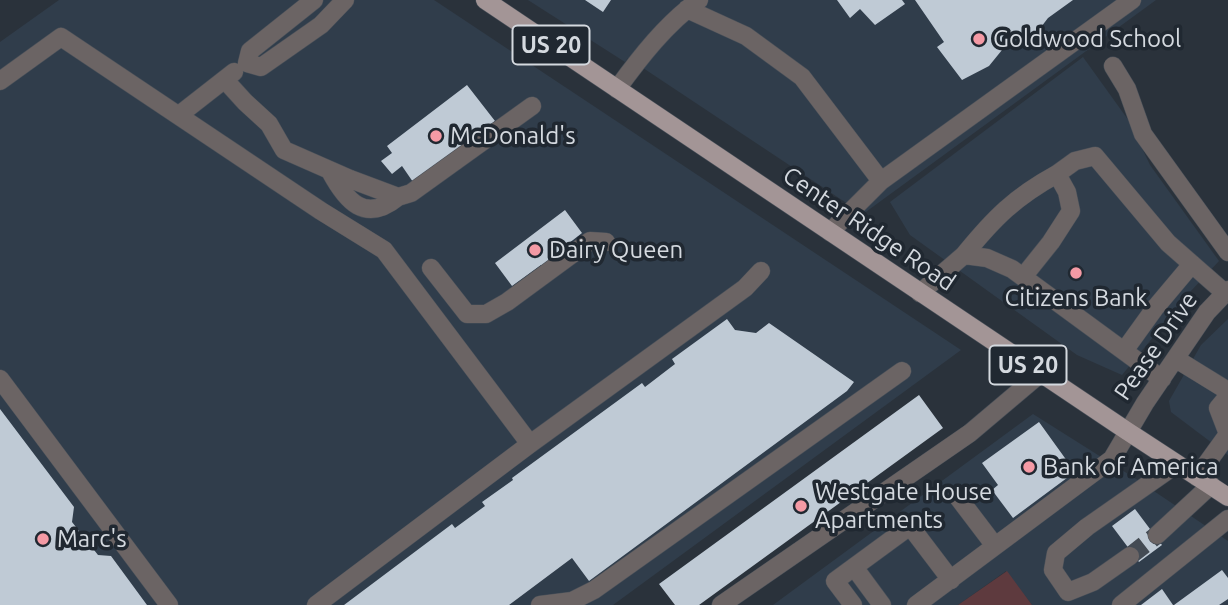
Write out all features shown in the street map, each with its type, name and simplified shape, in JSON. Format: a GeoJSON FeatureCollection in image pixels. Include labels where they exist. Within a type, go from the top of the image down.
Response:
{"type":"FeatureCollection","features":[{"type":"Feature","properties":{"kind":"main road","name":"Center Ridge Road"},"geometry":{"type":"LineString","coordinates":[[485,0],[1127,432],[1228,496]]}},
{"type":"Feature","properties":{"kind":"street"},"geometry":{"type":"LineString","coordinates":[[178,114],[247,63],[250,51],[314,0]]}},
{"type":"Feature","properties":{"kind":"street"},"geometry":{"type":"LineString","coordinates":[[247,63],[261,66],[321,25],[345,0]]}},
{"type":"Feature","properties":{"kind":"street"},"geometry":{"type":"LineString","coordinates":[[830,232],[881,181],[1132,0]]}},
{"type":"Feature","properties":{"kind":"street"},"geometry":{"type":"LineString","coordinates":[[617,89],[644,51],[693,4],[746,36],[802,77],[881,181]]}},
{"type":"Feature","properties":{"kind":"street"},"geometry":{"type":"LineString","coordinates":[[0,81],[61,37],[321,211],[384,250],[530,444]]}},
{"type":"Feature","properties":{"kind":"street"},"geometry":{"type":"LineString","coordinates":[[1113,66],[1127,89],[1143,135],[1228,252]]}},
{"type":"Feature","properties":{"kind":"street"},"geometry":{"type":"LineString","coordinates":[[225,79],[269,124],[284,150],[398,197],[411,192],[532,106]]}},
{"type":"Feature","properties":{"kind":"street"},"geometry":{"type":"LineString","coordinates":[[920,293],[964,255],[998,214],[1075,161],[1095,156],[1167,243],[1227,291]]}},
{"type":"Feature","properties":{"kind":"street"},"geometry":{"type":"LineString","coordinates":[[1023,277],[1071,211],[1067,192],[1057,174]]}},
{"type":"Feature","properties":{"kind":"street"},"geometry":{"type":"LineString","coordinates":[[431,268],[467,314],[486,314],[507,302],[590,241],[606,242]]}},
{"type":"Feature","properties":{"kind":"street"},"geometry":{"type":"LineString","coordinates":[[964,255],[986,258],[1013,269],[1162,379]]}},
{"type":"Feature","properties":{"kind":"street"},"geometry":{"type":"LineString","coordinates":[[1124,351],[1192,264]]}},
{"type":"Feature","properties":{"kind":"street"},"geometry":{"type":"LineString","coordinates":[[316,605],[530,444],[745,288],[761,271]]}},
{"type":"Feature","properties":{"kind":"street","name":"Pease Drive"},"geometry":{"type":"LineString","coordinates":[[916,605],[1112,459],[1207,312],[1227,291]]}},
{"type":"Feature","properties":{"kind":"street"},"geometry":{"type":"LineString","coordinates":[[1157,535],[1204,481],[1228,434],[1218,408],[1228,393],[1176,359]]}},
{"type":"Feature","properties":{"kind":"street"},"geometry":{"type":"LineString","coordinates":[[540,605],[572,601],[594,590],[902,371]]}},
{"type":"Feature","properties":{"kind":"street"},"geometry":{"type":"LineString","coordinates":[[721,605],[970,433],[1041,373]]}},
{"type":"Feature","properties":{"kind":"street"},"geometry":{"type":"LineString","coordinates":[[0,379],[169,605]]}},
{"type":"Feature","properties":{"kind":"street"},"geometry":{"type":"LineString","coordinates":[[1130,556],[1093,582],[1068,592],[1053,570],[1056,553],[1177,464]]}},
{"type":"Feature","properties":{"kind":"street"},"geometry":{"type":"LineString","coordinates":[[957,496],[995,546]]}},
{"type":"Feature","properties":{"kind":"street"},"geometry":{"type":"LineString","coordinates":[[1121,605],[1228,519]]}},
{"type":"Feature","properties":{"kind":"street"},"geometry":{"type":"LineString","coordinates":[[853,605],[835,581],[910,526],[951,580]]}},
{"type":"Feature","properties":{"kind":"street"},"geometry":{"type":"LineString","coordinates":[[854,567],[883,605]]}},
{"type":"Feature","properties":{"kind":"shaded area"},"geometry":{"type":"Polygon","coordinates":[[[59,0],[434,0],[961,350],[613,605],[0,605],[0,42],[59,0]]]}},
{"type":"Feature","properties":{"kind":"shaded area"},"geometry":{"type":"Polygon","coordinates":[[[528,0],[1156,0],[863,214],[628,58],[625,62],[528,0]]]}},
{"type":"Feature","properties":{"kind":"shaded area"},"geometry":{"type":"Polygon","coordinates":[[[1083,57],[1129,121],[1150,165],[1219,261],[1122,375],[1077,355],[910,235],[890,202],[1083,57]]]}},
{"type":"Feature","properties":{"kind":"shaded area"},"geometry":{"type":"Polygon","coordinates":[[[1228,319],[1228,455],[1171,412],[1169,401],[1201,345],[1228,319]]]}},
{"type":"Feature","properties":{"kind":"shaded area"},"geometry":{"type":"Polygon","coordinates":[[[1033,414],[1228,541],[1228,605],[1032,605],[1006,571],[958,605],[773,605],[1033,414]]]}},
{"type":"Feature","properties":{"kind":"shaded area"},"geometry":{"type":"Polygon","coordinates":[[[1007,571],[1032,605],[958,605],[1007,571]]]}},
{"type":"Feature","properties":{"kind":"building"},"geometry":{"type":"Polygon","coordinates":[[[585,0],[611,0],[603,12],[585,0]]]}},
{"type":"Feature","properties":{"kind":"building"},"geometry":{"type":"Polygon","coordinates":[[[837,0],[902,0],[905,4],[875,25],[860,9],[850,18],[837,0]]]}},
{"type":"Feature","properties":{"kind":"building","name":"Goldwood School"},"geometry":{"type":"Polygon","coordinates":[[[915,0],[1073,0],[1048,18],[1038,31],[1020,37],[1002,50],[989,66],[962,80],[937,47],[944,42],[915,0]]]}},
{"type":"Feature","properties":{"kind":"building"},"geometry":{"type":"Polygon","coordinates":[[[467,85],[495,121],[413,182],[402,166],[392,174],[381,161],[392,153],[387,146],[467,85]]]}},
{"type":"Feature","properties":{"kind":"building"},"geometry":{"type":"Polygon","coordinates":[[[565,210],[582,233],[555,254],[560,260],[546,271],[541,265],[512,286],[495,263],[565,210]]]}},
{"type":"Feature","properties":{"kind":"building"},"geometry":{"type":"Polygon","coordinates":[[[727,319],[735,330],[756,333],[769,323],[854,382],[847,391],[589,581],[572,558],[509,605],[344,605],[452,524],[455,528],[485,506],[482,502],[513,480],[512,478],[642,383],[645,387],[675,364],[672,359],[727,319]]]}},
{"type":"Feature","properties":{"kind":"building","name":"Westgate House Apartments"},"geometry":{"type":"Polygon","coordinates":[[[919,395],[943,428],[699,605],[675,605],[659,584],[919,395]]]}},
{"type":"Feature","properties":{"kind":"building","name":"Marc's"},"geometry":{"type":"Polygon","coordinates":[[[0,409],[74,507],[72,522],[98,555],[111,556],[147,605],[0,605],[0,409]]]}},
{"type":"Feature","properties":{"kind":"building","name":"Bank of America"},"geometry":{"type":"Polygon","coordinates":[[[1039,422],[1075,472],[1013,518],[992,490],[998,485],[982,463],[1039,422]]]}},
{"type":"Feature","properties":{"kind":"building"},"geometry":{"type":"Polygon","coordinates":[[[1135,509],[1162,545],[1139,562],[1112,526],[1135,509]]]}},
{"type":"Feature","properties":{"kind":"building"},"geometry":{"type":"Polygon","coordinates":[[[1222,570],[1228,578],[1228,599],[1219,605],[1174,605],[1222,570]]]}},
{"type":"Feature","properties":{"kind":"building"},"geometry":{"type":"Polygon","coordinates":[[[1162,589],[1173,605],[1141,605],[1162,589]]]}},
{"type":"Feature","properties":{"kind":"tunnel"},"geometry":{"type":"LineString","coordinates":[[1130,556],[1157,535]]}},
{"type":"Feature","properties":{"kind":"place","name":"Goldwood School"},"geometry":{"type":"Point","coordinates":[979,39]}},
{"type":"Feature","properties":{"kind":"place","name":"McDonald's"},"geometry":{"type":"Point","coordinates":[436,136]}},
{"type":"Feature","properties":{"kind":"place","name":"Dairy Queen"},"geometry":{"type":"Point","coordinates":[535,250]}},
{"type":"Feature","properties":{"kind":"place","name":"Citizens Bank"},"geometry":{"type":"Point","coordinates":[1076,273]}},
{"type":"Feature","properties":{"kind":"place","name":"Bank of America"},"geometry":{"type":"Point","coordinates":[1029,467]}},
{"type":"Feature","properties":{"kind":"place","name":"Westgate House Apartments"},"geometry":{"type":"Point","coordinates":[801,506]}},
{"type":"Feature","properties":{"kind":"place","name":"Marc's"},"geometry":{"type":"Point","coordinates":[43,539]}}]}
